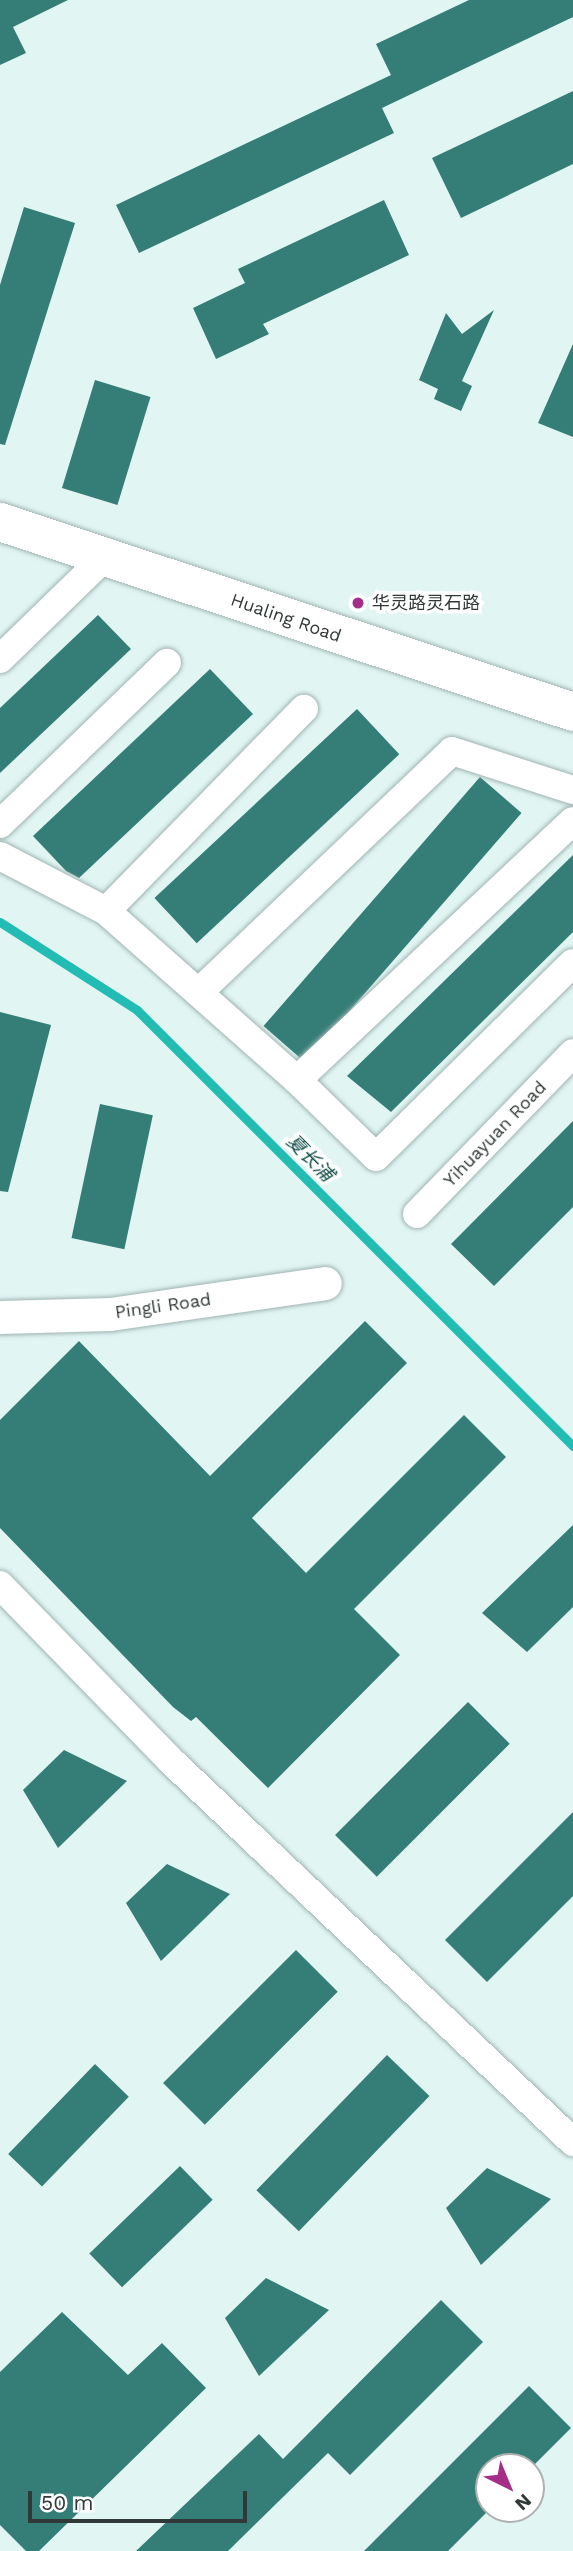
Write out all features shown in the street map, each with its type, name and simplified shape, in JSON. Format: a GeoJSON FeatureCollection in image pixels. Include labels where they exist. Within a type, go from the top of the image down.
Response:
{"type":"FeatureCollection","features":[{"type":"Feature","properties":{"kind":"main road","name":"Hualing Road"},"geometry":{"type":"LineString","coordinates":[[0,522],[573,712]]}},
{"type":"Feature","properties":{"kind":"street"},"geometry":{"type":"LineString","coordinates":[[0,659],[106,556]]}},
{"type":"Feature","properties":{"kind":"street"},"geometry":{"type":"LineString","coordinates":[[0,824],[167,663]]}},
{"type":"Feature","properties":{"kind":"street"},"geometry":{"type":"LineString","coordinates":[[106,911],[304,709]]}},
{"type":"Feature","properties":{"kind":"street"},"geometry":{"type":"LineString","coordinates":[[199,992],[452,751],[573,790]]}},
{"type":"Feature","properties":{"kind":"street"},"geometry":{"type":"LineString","coordinates":[[298,1080],[573,821]]}},
{"type":"Feature","properties":{"kind":"street"},"geometry":{"type":"LineString","coordinates":[[0,856],[106,911],[298,1080],[376,1157],[573,963]]}},
{"type":"Feature","properties":{"kind":"street","name":"Yihuayuan Road"},"geometry":{"type":"LineString","coordinates":[[417,1214],[573,1053]]}},
{"type":"Feature","properties":{"kind":"street","name":"Pingli Road"},"geometry":{"type":"LineString","coordinates":[[0,1317],[110,1314],[325,1283]]}},
{"type":"Feature","properties":{"kind":"street"},"geometry":{"type":"LineString","coordinates":[[0,1585],[169,1759],[573,2142]]}},
{"type":"Feature","properties":{"kind":"building"},"geometry":{"type":"Polygon","coordinates":[[[0,0],[68,0],[13,27],[26,53],[0,65],[0,0]]]}},
{"type":"Feature","properties":{"kind":"building"},"geometry":{"type":"Polygon","coordinates":[[[469,0],[573,0],[573,17],[382,108],[394,133],[139,253],[116,205],[391,75],[376,44],[469,0]]]}},
{"type":"Feature","properties":{"kind":"building"},"geometry":{"type":"Polygon","coordinates":[[[573,91],[573,164],[461,218],[432,158],[573,91]]]}},
{"type":"Feature","properties":{"kind":"building"},"geometry":{"type":"Polygon","coordinates":[[[384,200],[409,255],[263,324],[269,334],[216,359],[193,308],[245,283],[238,269],[384,200]]]}},
{"type":"Feature","properties":{"kind":"building"},"geometry":{"type":"Polygon","coordinates":[[[24,207],[75,223],[5,445],[0,444],[0,285],[24,207]]]}},
{"type":"Feature","properties":{"kind":"building"},"geometry":{"type":"Polygon","coordinates":[[[494,310],[462,381],[472,386],[461,411],[434,399],[438,389],[419,380],[446,313],[462,334],[494,310]]]}},
{"type":"Feature","properties":{"kind":"building"},"geometry":{"type":"Polygon","coordinates":[[[573,344],[573,437],[538,423],[573,344]]]}},
{"type":"Feature","properties":{"kind":"building"},"geometry":{"type":"Polygon","coordinates":[[[95,380],[150,397],[117,505],[62,488],[95,380]]]}},
{"type":"Feature","properties":{"kind":"building"},"geometry":{"type":"Polygon","coordinates":[[[98,615],[131,649],[0,773],[0,708],[98,615]]]}},
{"type":"Feature","properties":{"kind":"building"},"geometry":{"type":"Polygon","coordinates":[[[210,669],[253,714],[79,878],[66,871],[33,836],[210,669]]]}},
{"type":"Feature","properties":{"kind":"building"},"geometry":{"type":"Polygon","coordinates":[[[357,709],[399,754],[197,943],[154,898],[357,709]]]}},
{"type":"Feature","properties":{"kind":"building"},"geometry":{"type":"Polygon","coordinates":[[[480,777],[522,813],[305,1062],[264,1026],[480,777]]]}},
{"type":"Feature","properties":{"kind":"building"},"geometry":{"type":"Polygon","coordinates":[[[573,855],[573,932],[391,1112],[347,1076],[573,855]]]}},
{"type":"Feature","properties":{"kind":"building"},"geometry":{"type":"Polygon","coordinates":[[[0,1012],[51,1025],[8,1192],[0,1191],[0,1012]]]}},
{"type":"Feature","properties":{"kind":"building"},"geometry":{"type":"Polygon","coordinates":[[[100,1104],[153,1115],[124,1249],[72,1238],[100,1104]]]}},
{"type":"Feature","properties":{"kind":"building"},"geometry":{"type":"Polygon","coordinates":[[[573,1121],[573,1207],[494,1286],[451,1244],[573,1121]]]}},
{"type":"Feature","properties":{"kind":"building"},"geometry":{"type":"Polygon","coordinates":[[[365,1321],[407,1363],[252,1518],[306,1573],[464,1415],[506,1457],[354,1609],[400,1655],[268,1788],[196,1717],[191,1721],[173,1707],[0,1528],[0,1420],[79,1341],[210,1476],[365,1321]]]}},
{"type":"Feature","properties":{"kind":"building"},"geometry":{"type":"Polygon","coordinates":[[[573,1525],[573,1607],[527,1652],[482,1613],[573,1525]]]}},
{"type":"Feature","properties":{"kind":"building"},"geometry":{"type":"Polygon","coordinates":[[[468,1702],[510,1744],[377,1877],[335,1835],[468,1702]]]}},
{"type":"Feature","properties":{"kind":"building"},"geometry":{"type":"Polygon","coordinates":[[[64,1750],[127,1781],[58,1848],[23,1790],[64,1750]]]}},
{"type":"Feature","properties":{"kind":"building"},"geometry":{"type":"Polygon","coordinates":[[[573,1812],[573,1896],[487,1982],[445,1940],[573,1812]]]}},
{"type":"Feature","properties":{"kind":"building"},"geometry":{"type":"Polygon","coordinates":[[[167,1864],[230,1894],[161,1961],[126,1903],[167,1864]]]}},
{"type":"Feature","properties":{"kind":"building"},"geometry":{"type":"Polygon","coordinates":[[[296,1950],[338,1992],[205,2125],[163,2083],[296,1950]]]}},
{"type":"Feature","properties":{"kind":"building"},"geometry":{"type":"Polygon","coordinates":[[[387,2055],[429,2096],[299,2231],[256,2190],[387,2055]]]}},
{"type":"Feature","properties":{"kind":"building"},"geometry":{"type":"Polygon","coordinates":[[[95,2064],[129,2097],[42,2187],[8,2154],[95,2064]]]}},
{"type":"Feature","properties":{"kind":"building"},"geometry":{"type":"Polygon","coordinates":[[[180,2166],[213,2200],[122,2287],[89,2254],[180,2166]]]}},
{"type":"Feature","properties":{"kind":"building"},"geometry":{"type":"Polygon","coordinates":[[[487,2168],[551,2199],[481,2265],[446,2208],[487,2168]]]}},
{"type":"Feature","properties":{"kind":"building"},"geometry":{"type":"Polygon","coordinates":[[[266,2278],[329,2310],[259,2376],[225,2318],[266,2278]]]}},
{"type":"Feature","properties":{"kind":"building"},"geometry":{"type":"Polygon","coordinates":[[[441,2300],[483,2342],[350,2475],[328,2453],[228,2551],[136,2551],[259,2434],[283,2459],[441,2300]]]}},
{"type":"Feature","properties":{"kind":"building"},"geometry":{"type":"Polygon","coordinates":[[[62,2312],[128,2375],[162,2343],[206,2388],[39,2551],[26,2551],[0,2525],[0,2372],[62,2312]]]}},
{"type":"Feature","properties":{"kind":"building"},"geometry":{"type":"Polygon","coordinates":[[[529,2386],[571,2428],[545,2454],[475,2453],[476,2523],[448,2551],[364,2551],[529,2386]]]}},
{"type":"Feature","properties":{"kind":"waterway","name":"夏长浦"},"geometry":{"type":"LineString","coordinates":[[0,922],[137,1010],[573,1446]]}},
{"type":"Feature","properties":{"kind":"place","name":"华灵路灵石路"},"geometry":{"type":"Point","coordinates":[358,603]}}]}
